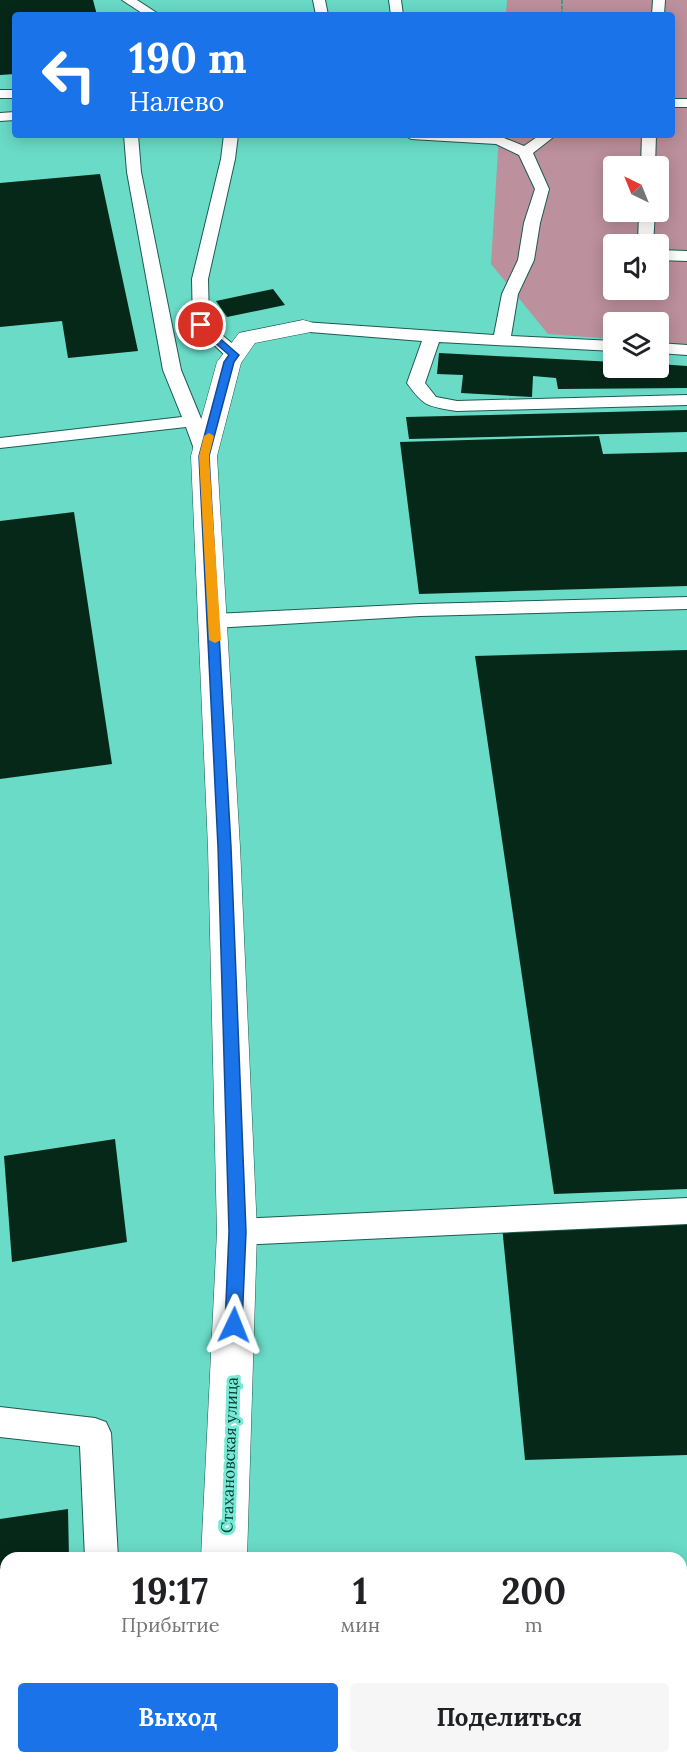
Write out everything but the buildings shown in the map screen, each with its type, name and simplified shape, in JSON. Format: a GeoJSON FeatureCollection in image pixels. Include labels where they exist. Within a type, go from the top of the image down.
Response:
{"type":"FeatureCollection","features":[{"type":"Feature","properties":{"kind":"street","name":"Стахановская улица"},"geometry":{"type":"LineString","coordinates":[[224,1552],[237,1232],[214,621],[204,456],[229,362],[234,355],[248,338],[303,327]]}},
{"type":"Feature","properties":{"kind":"lane"},"geometry":{"type":"LineString","coordinates":[[128,0],[149,12]]}},
{"type":"Feature","properties":{"kind":"lane"},"geometry":{"type":"LineString","coordinates":[[131,138],[134,172],[172,370],[194,421],[204,456]]}},
{"type":"Feature","properties":{"kind":"lane"},"geometry":{"type":"LineString","coordinates":[[231,138],[228,159],[200,279],[201,325],[234,355]]}},
{"type":"Feature","properties":{"kind":"lane"},"geometry":{"type":"LineString","coordinates":[[464,138],[499,140],[525,152],[542,189],[532,223],[526,260],[510,294],[502,339]]}},
{"type":"Feature","properties":{"kind":"lane"},"geometry":{"type":"LineString","coordinates":[[525,152],[545,138]]}},
{"type":"Feature","properties":{"kind":"lane"},"geometry":{"type":"LineString","coordinates":[[648,156],[649,138]]}},
{"type":"Feature","properties":{"kind":"lane"},"geometry":{"type":"LineString","coordinates":[[669,255],[687,256]]}},
{"type":"Feature","properties":{"kind":"lane"},"geometry":{"type":"LineString","coordinates":[[303,327],[432,337],[603,344]]}},
{"type":"Feature","properties":{"kind":"lane"},"geometry":{"type":"LineString","coordinates":[[432,337],[416,383],[430,401],[457,406],[687,400]]}},
{"type":"Feature","properties":{"kind":"lane"},"geometry":{"type":"LineString","coordinates":[[669,349],[687,350]]}},
{"type":"Feature","properties":{"kind":"lane"},"geometry":{"type":"LineString","coordinates":[[0,443],[194,421]]}},
{"type":"Feature","properties":{"kind":"lane"},"geometry":{"type":"LineString","coordinates":[[214,621],[420,610],[687,603]]}},
{"type":"Feature","properties":{"kind":"lane"},"geometry":{"type":"LineString","coordinates":[[237,1232],[687,1211]]}},
{"type":"Feature","properties":{"kind":"lane"},"geometry":{"type":"LineString","coordinates":[[0,1422],[94,1433],[102,1552]]}},
{"type":"Feature","properties":{"kind":"shaded area"},"geometry":{"type":"Polygon","coordinates":[[[507,0],[687,0],[687,346],[669,344],[669,312],[603,312],[603,338],[548,334],[491,264],[499,138],[675,138],[675,12],[506,12],[507,0]]]}},
{"type":"Feature","properties":{"kind":"slow traffic"},"geometry":{"type":"LineString","coordinates":[[209,436],[204,456],[215,640]]}},
{"type":"Feature","properties":{"kind":"route"},"geometry":{"type":"LineString","coordinates":[[201,325],[234,355],[229,362],[204,456],[224,847],[237,1232],[234,1325]]}}]}
